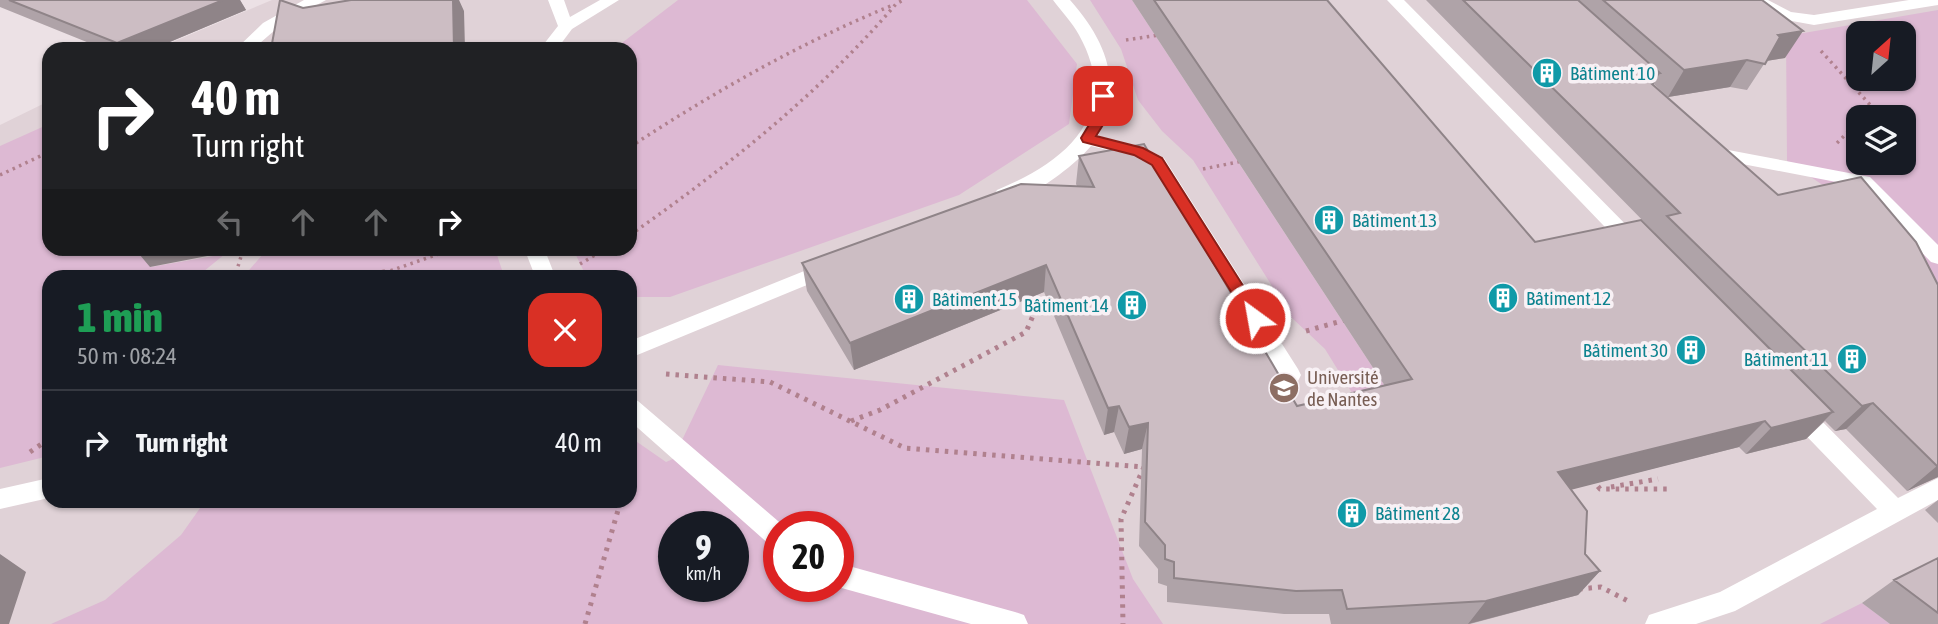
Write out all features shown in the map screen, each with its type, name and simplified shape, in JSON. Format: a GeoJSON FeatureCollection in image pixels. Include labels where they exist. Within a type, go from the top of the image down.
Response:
{"type":"FeatureCollection","features":[{"type":"Feature","properties":{"kind":"lane"},"geometry":{"type":"LineString","coordinates":[[250,42],[260,30],[292,10],[318,0]]}},
{"type":"Feature","properties":{"kind":"lane"},"geometry":{"type":"LineString","coordinates":[[556,0],[566,26]]}},
{"type":"Feature","properties":{"kind":"lane"},"geometry":{"type":"LineString","coordinates":[[553,42],[566,26],[611,0]]}},
{"type":"Feature","properties":{"kind":"lane"},"geometry":{"type":"LineString","coordinates":[[981,205],[1058,167],[1088,138],[1099,120],[1103,96],[1101,62],[1082,24],[1061,0]]}},
{"type":"Feature","properties":{"kind":"lane"},"geometry":{"type":"LineString","coordinates":[[1395,0],[1645,256]]}},
{"type":"Feature","properties":{"kind":"lane"},"geometry":{"type":"LineString","coordinates":[[1756,0],[1767,8],[1797,18],[1814,20],[1938,1]]}},
{"type":"Feature","properties":{"kind":"lane"},"geometry":{"type":"LineString","coordinates":[[1697,136],[1717,154],[1863,181],[1938,257]]}},
{"type":"Feature","properties":{"kind":"lane"},"geometry":{"type":"LineString","coordinates":[[1088,138],[1139,152],[1157,162],[1290,375]]}},
{"type":"Feature","properties":{"kind":"lane"},"geometry":{"type":"LineString","coordinates":[[637,347],[845,261]]}},
{"type":"Feature","properties":{"kind":"lane"},"geometry":{"type":"LineString","coordinates":[[1777,390],[1894,510]]}},
{"type":"Feature","properties":{"kind":"lane"},"geometry":{"type":"LineString","coordinates":[[637,413],[763,523]]}},
{"type":"Feature","properties":{"kind":"lane"},"geometry":{"type":"LineString","coordinates":[[1658,624],[1726,602],[1938,488]]}},
{"type":"Feature","properties":{"kind":"lane"},"geometry":{"type":"LineString","coordinates":[[0,499],[42,490]]}},
{"type":"Feature","properties":{"kind":"lane"},"geometry":{"type":"LineString","coordinates":[[854,580],[1015,624]]}},
{"type":"Feature","properties":{"kind":"path"},"geometry":{"type":"LineString","coordinates":[[637,143],[743,75],[852,21],[903,0]]}},
{"type":"Feature","properties":{"kind":"path"},"geometry":{"type":"LineString","coordinates":[[637,230],[790,116],[837,71],[897,4]]}},
{"type":"Feature","properties":{"kind":"path"},"geometry":{"type":"LineString","coordinates":[[1797,18],[1805,33],[1870,105]]}},
{"type":"Feature","properties":{"kind":"path"},"geometry":{"type":"LineString","coordinates":[[1148,37],[1170,33]]}},
{"type":"Feature","properties":{"kind":"path"},"geometry":{"type":"LineString","coordinates":[[0,175],[42,155]]}},
{"type":"Feature","properties":{"kind":"path"},"geometry":{"type":"LineString","coordinates":[[1199,170],[1229,162],[1255,160]]}},
{"type":"Feature","properties":{"kind":"path"},"geometry":{"type":"LineString","coordinates":[[393,270],[433,256]]}},
{"type":"Feature","properties":{"kind":"path"},"geometry":{"type":"LineString","coordinates":[[851,421],[880,410],[1026,332],[1035,311],[1026,289]]}},
{"type":"Feature","properties":{"kind":"path"},"geometry":{"type":"LineString","coordinates":[[1333,322],[1347,319]]}},
{"type":"Feature","properties":{"kind":"path"},"geometry":{"type":"LineString","coordinates":[[655,374],[770,382],[905,448],[1154,467]]}},
{"type":"Feature","properties":{"kind":"path"},"geometry":{"type":"LineString","coordinates":[[1124,624],[1121,519],[1144,467]]}},
{"type":"Feature","properties":{"kind":"path"},"geometry":{"type":"LineString","coordinates":[[1592,478],[1600,489]]}},
{"type":"Feature","properties":{"kind":"path"},"geometry":{"type":"LineString","coordinates":[[1600,489],[1658,479]]}},
{"type":"Feature","properties":{"kind":"path"},"geometry":{"type":"LineString","coordinates":[[1600,489],[1668,489]]}},
{"type":"Feature","properties":{"kind":"path"},"geometry":{"type":"LineString","coordinates":[[585,624],[619,508]]}},
{"type":"Feature","properties":{"kind":"path"},"geometry":{"type":"LineString","coordinates":[[1573,589],[1601,587]]}},
{"type":"Feature","properties":{"kind":"shaded area","name":"Université de Nantes"},"geometry":{"type":"Polygon","coordinates":[[[272,0],[1938,0],[1938,624],[0,624],[0,125],[42,104],[42,256],[637,256],[637,42],[173,42],[272,0]]]}},
{"type":"Feature","properties":{"kind":"shaded area"},"geometry":{"type":"Polygon","coordinates":[[[678,0],[1027,0],[1077,64],[1069,124],[959,195],[670,297],[637,297],[637,270],[583,270],[576,256],[637,256],[637,42],[623,42],[678,0]]]}},
{"type":"Feature","properties":{"kind":"shaded area"},"geometry":{"type":"Polygon","coordinates":[[[1090,0],[1132,0],[1398,406],[1365,414],[1325,349],[1292,318],[1193,160],[1162,131],[1138,100],[1121,49],[1090,0]]]}},
{"type":"Feature","properties":{"kind":"shaded area"},"geometry":{"type":"Polygon","coordinates":[[[1938,10],[1938,285],[1894,233],[1787,161],[1786,36],[1846,26],[1846,91],[1916,91],[1916,21],[1874,21],[1938,10]]]}},
{"type":"Feature","properties":{"kind":"shaded area"},"geometry":{"type":"Polygon","coordinates":[[[42,127],[42,256],[153,256],[151,267],[223,256],[205,270],[42,270],[42,458],[0,468],[0,146],[42,127]]]}},
{"type":"Feature","properties":{"kind":"shaded area"},"geometry":{"type":"Polygon","coordinates":[[[261,256],[497,256],[502,270],[249,270],[261,256]]]}},
{"type":"Feature","properties":{"kind":"shaded area"},"geometry":{"type":"Polygon","coordinates":[[[718,365],[1064,400],[1133,579],[1163,624],[51,624],[105,600],[181,535],[200,508],[637,508],[637,442],[666,462],[673,459],[718,365]]]}},
{"type":"Feature","properties":{"kind":"shaded area"},"geometry":{"type":"Polygon","coordinates":[[[1862,603],[1890,624],[1820,624],[1862,603]]]}},
{"type":"Feature","properties":{"kind":"building"},"geometry":{"type":"Polygon","coordinates":[[[9,0],[223,0],[119,42],[9,0]]]}},
{"type":"Feature","properties":{"kind":"building"},"geometry":{"type":"Polygon","coordinates":[[[280,0],[303,8],[351,0],[453,0],[454,42],[272,42],[280,0]]]}},
{"type":"Feature","properties":{"kind":"building"},"geometry":{"type":"Polygon","coordinates":[[[1154,0],[1327,0],[1535,242],[1641,220],[1833,412],[1771,428],[1765,421],[1558,472],[1587,511],[1585,554],[1600,571],[1486,601],[1347,609],[1342,590],[1296,591],[1174,578],[1174,562],[1165,559],[1165,545],[1145,522],[1148,423],[1129,427],[1119,406],[1108,408],[1046,265],[850,343],[802,263],[1021,184],[1094,187],[1079,156],[1144,144],[1297,406],[1412,379],[1154,0]]]}},
{"type":"Feature","properties":{"kind":"building"},"geometry":{"type":"Polygon","coordinates":[[[1463,0],[1578,0],[1660,73],[1643,76],[1778,195],[1861,177],[1916,242],[1938,285],[1938,466],[1873,403],[1862,406],[1667,216],[1680,213],[1463,0]]]}},
{"type":"Feature","properties":{"kind":"building"},"geometry":{"type":"Polygon","coordinates":[[[1603,0],[1762,0],[1803,31],[1778,35],[1780,37],[1765,64],[1747,60],[1684,70],[1603,0]]]}},
{"type":"Feature","properties":{"kind":"building"},"geometry":{"type":"Polygon","coordinates":[[[1938,558],[1938,613],[1894,580],[1938,558]]]}},
{"type":"Feature","properties":{"kind":"place","name":"Bâtiment 10"},"geometry":{"type":"Point","coordinates":[1547,73]}},
{"type":"Feature","properties":{"kind":"place","name":"Bâtiment 13"},"geometry":{"type":"Point","coordinates":[1329,220]}},
{"type":"Feature","properties":{"kind":"place","name":"Bâtiment 12"},"geometry":{"type":"Point","coordinates":[1503,298]}},
{"type":"Feature","properties":{"kind":"place","name":"Bâtiment 15"},"geometry":{"type":"Point","coordinates":[909,299]}},
{"type":"Feature","properties":{"kind":"place","name":"Bâtiment 14"},"geometry":{"type":"Point","coordinates":[1132,305]}},
{"type":"Feature","properties":{"kind":"place","name":"Bâtiment 30"},"geometry":{"type":"Point","coordinates":[1691,350]}},
{"type":"Feature","properties":{"kind":"place","name":"Bâtiment 11"},"geometry":{"type":"Point","coordinates":[1852,359]}},
{"type":"Feature","properties":{"kind":"place","name":"Université de Nantes"},"geometry":{"type":"Point","coordinates":[1284,388]}},
{"type":"Feature","properties":{"kind":"place","name":"Bâtiment 28"},"geometry":{"type":"Point","coordinates":[1352,513]}},
{"type":"Feature","properties":{"kind":"route"},"geometry":{"type":"LineString","coordinates":[[1103,96],[1099,120],[1088,138],[1149,155],[1157,162],[1255,318]]}}]}
